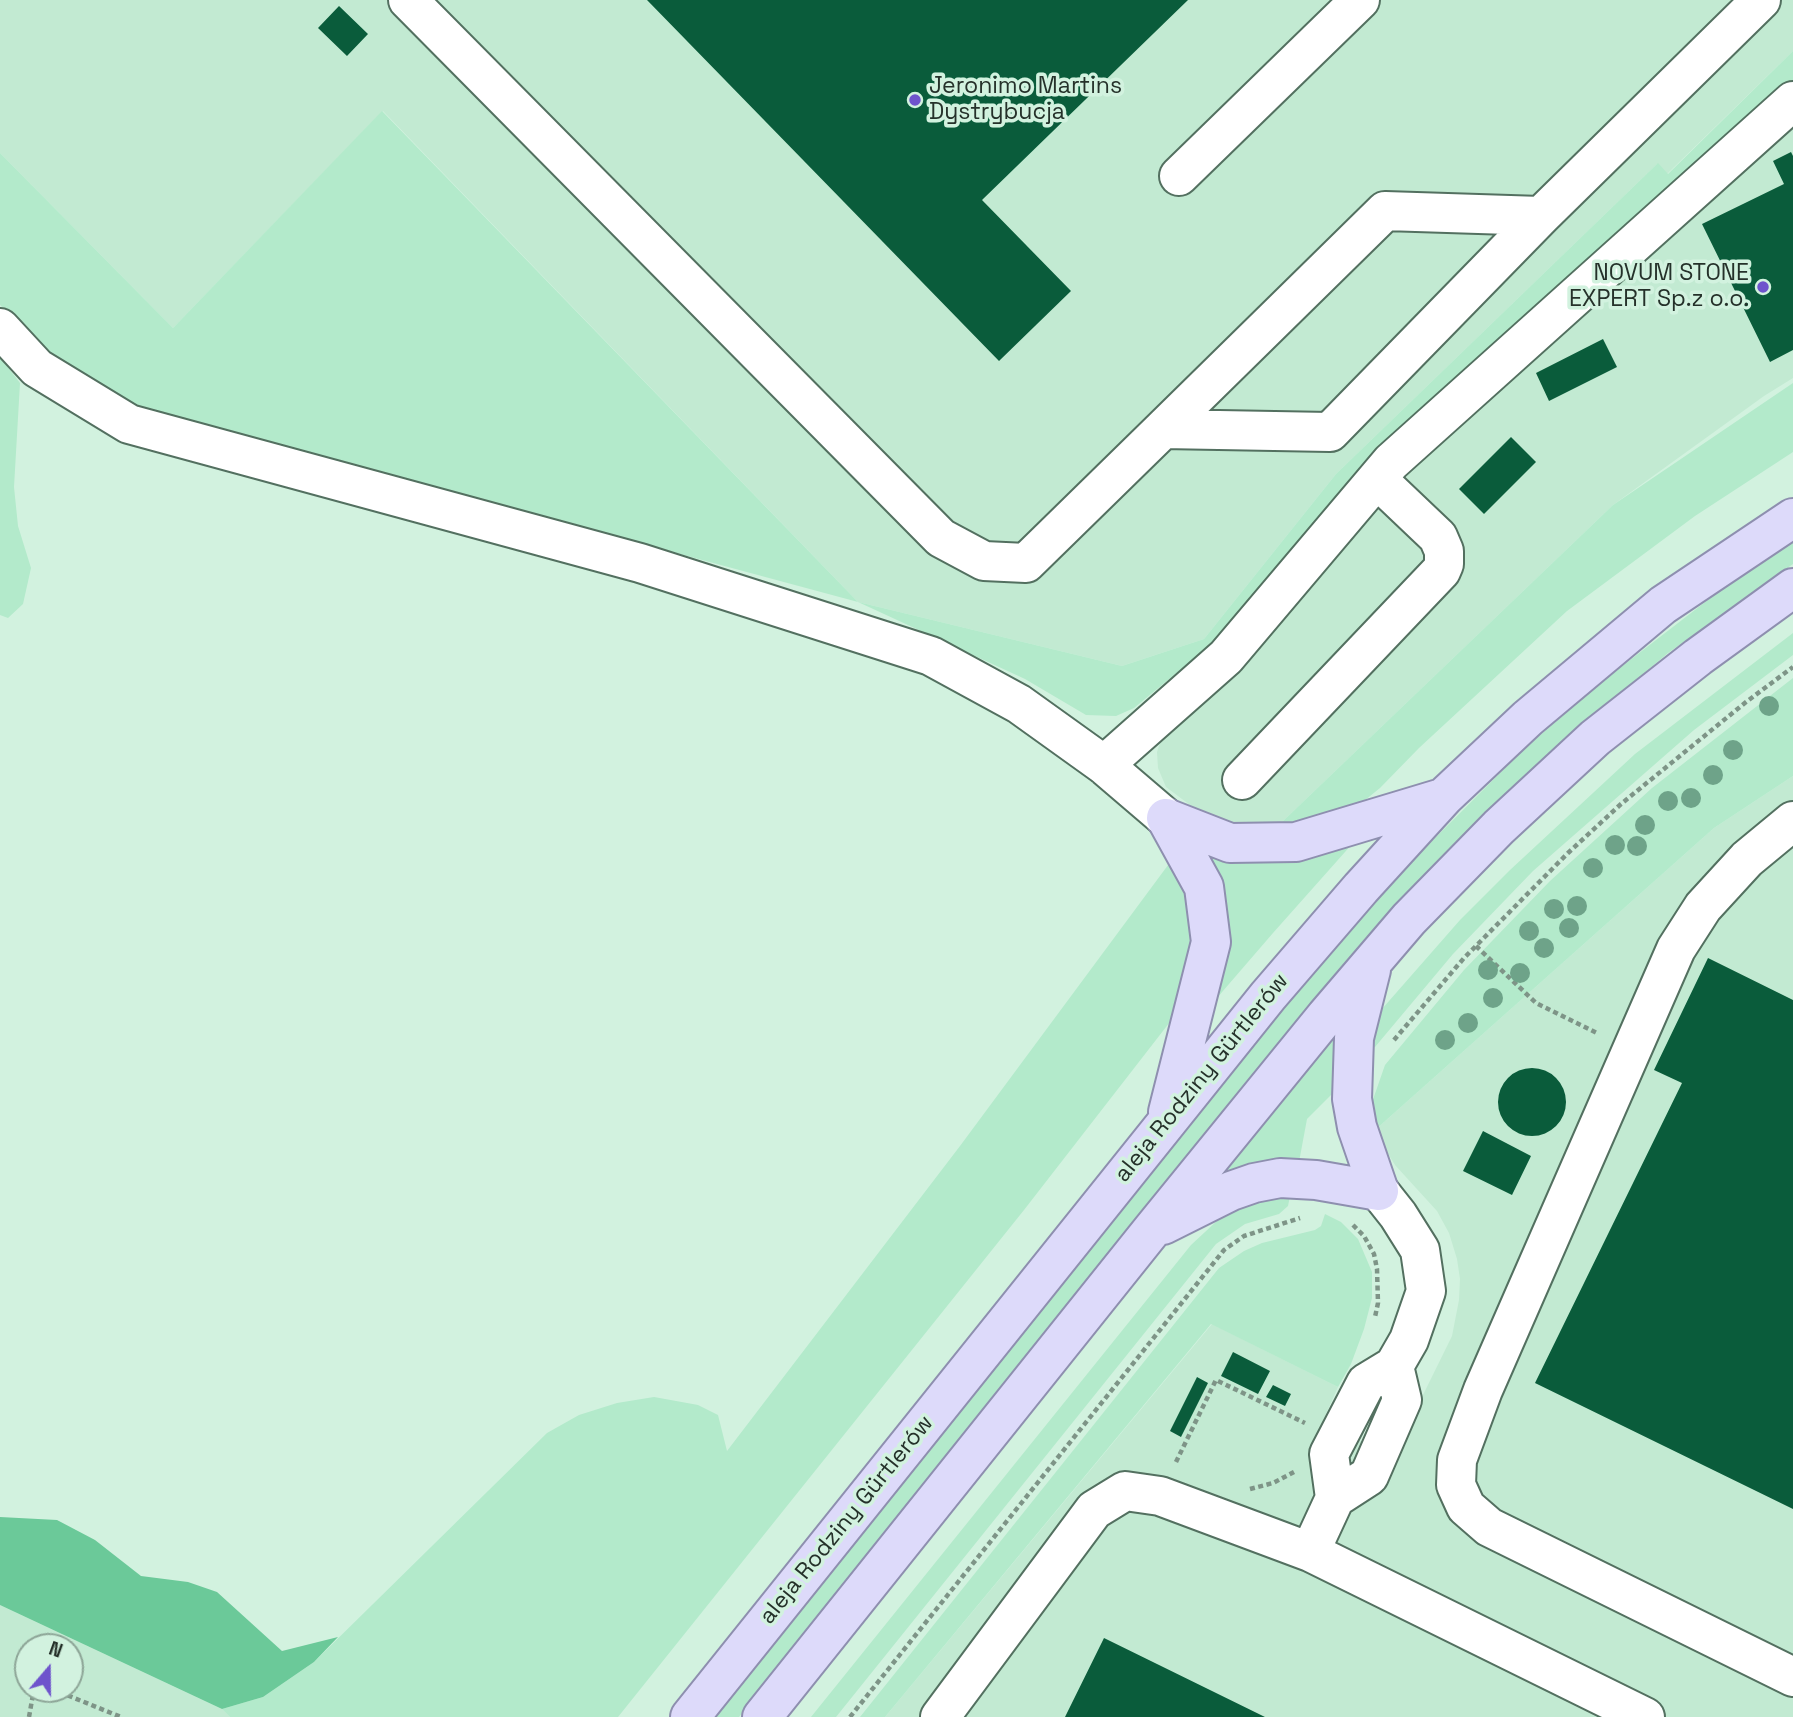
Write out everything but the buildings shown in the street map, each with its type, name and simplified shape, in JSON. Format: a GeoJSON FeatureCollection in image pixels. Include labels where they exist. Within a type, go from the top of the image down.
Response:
{"type":"FeatureCollection","features":[{"type":"Feature","properties":{"kind":"main road","name":"aleja Rodziny Gürtlerów"},"geometry":{"type":"LineString","coordinates":[[690,1717],[1276,986],[1444,797],[1528,718],[1663,604],[1793,518]]}},
{"type":"Feature","properties":{"kind":"main road"},"geometry":{"type":"LineString","coordinates":[[762,1717],[1151,1231],[1409,919],[1499,827],[1595,738],[1698,657],[1793,588]]}},
{"type":"Feature","properties":{"kind":"main road"},"geometry":{"type":"LineString","coordinates":[[1166,818],[1230,843],[1296,842],[1444,797]]}},
{"type":"Feature","properties":{"kind":"main road"},"geometry":{"type":"LineString","coordinates":[[1165,1123],[1211,942],[1204,887],[1166,818]]}},
{"type":"Feature","properties":{"kind":"main road"},"geometry":{"type":"LineString","coordinates":[[1151,1231],[1231,1191],[1280,1178],[1316,1180],[1379,1191],[1357,1127],[1352,1099],[1354,1038],[1373,961]]}},
{"type":"Feature","properties":{"kind":"lane"},"geometry":{"type":"LineString","coordinates":[[408,0],[941,538],[984,561],[1026,563],[1385,211],[1541,216]]}},
{"type":"Feature","properties":{"kind":"lane"},"geometry":{"type":"LineString","coordinates":[[1180,176],[1360,0]]}},
{"type":"Feature","properties":{"kind":"lane"},"geometry":{"type":"LineString","coordinates":[[1163,429],[1330,432],[1541,216],[1760,0]]}},
{"type":"Feature","properties":{"kind":"lane"},"geometry":{"type":"LineString","coordinates":[[1104,765],[1226,657],[1402,453],[1793,101]]}},
{"type":"Feature","properties":{"kind":"lane"},"geometry":{"type":"LineString","coordinates":[[0,328],[37,368],[129,424],[640,563],[930,656],[1019,704],[1104,765],[1166,818]]}},
{"type":"Feature","properties":{"kind":"lane"},"geometry":{"type":"LineString","coordinates":[[1242,780],[1441,571],[1444,551],[1438,537],[1377,479]]}},
{"type":"Feature","properties":{"kind":"lane"},"geometry":{"type":"LineString","coordinates":[[1793,821],[1747,859],[1712,898],[1676,949],[1483,1390],[1457,1460],[1456,1485],[1465,1507],[1489,1527],[1793,1677]]}},
{"type":"Feature","properties":{"kind":"lane"},"geometry":{"type":"LineString","coordinates":[[1310,1552],[1335,1498],[1369,1476],[1402,1400],[1394,1366],[1409,1340],[1426,1291],[1420,1250],[1379,1191]]}},
{"type":"Feature","properties":{"kind":"lane"},"geometry":{"type":"LineString","coordinates":[[940,1717],[1094,1510],[1125,1491],[1160,1496],[1310,1552],[1645,1717]]}},
{"type":"Feature","properties":{"kind":"path"},"geometry":{"type":"LineString","coordinates":[[1476,946],[1536,1003],[1595,1032]]}},
{"type":"Feature","properties":{"kind":"path"},"geometry":{"type":"LineString","coordinates":[[1175,1463],[1216,1380],[1311,1426]]}},
{"type":"Feature","properties":{"kind":"path"},"geometry":{"type":"LineString","coordinates":[[84,1702],[121,1717]]}},
{"type":"Feature","properties":{"kind":"shaded area","name":"Jeronimo Martins Dystrybucja"},"geometry":{"type":"Polygon","coordinates":[[[0,0],[1793,0],[1793,51],[1667,174],[1657,164],[1336,474],[1204,639],[1122,666],[858,602],[383,111],[173,328],[0,153],[0,0]]]}},
{"type":"Feature","properties":{"kind":"shaded area"},"geometry":{"type":"Polygon","coordinates":[[[1793,51],[1793,82],[1372,455],[1208,647],[1134,708],[1116,716],[1086,715],[1025,679],[858,602],[1122,666],[1204,639],[1336,474],[1658,163],[1668,174],[1793,51]]]}},
{"type":"Feature","properties":{"kind":"shaded area"},"geometry":{"type":"Polygon","coordinates":[[[382,111],[858,602],[146,410],[80,378],[43,348],[0,305],[0,153],[173,328],[382,111]]]}},
{"type":"Feature","properties":{"kind":"shaded area"},"geometry":{"type":"Polygon","coordinates":[[[1793,118],[1793,378],[1613,505],[1282,822],[1272,828],[1252,830],[1206,817],[1166,787],[1158,768],[1157,752],[1162,737],[1235,675],[1367,510],[1793,118]]]}},
{"type":"Feature","properties":{"kind":"shaded area"},"geometry":{"type":"Polygon","coordinates":[[[0,357],[20,383],[14,487],[18,526],[31,568],[23,604],[8,618],[0,615],[0,357]]]}},
{"type":"Feature","properties":{"kind":"shaded area"},"geometry":{"type":"Polygon","coordinates":[[[1793,383],[1793,452],[1695,516],[1567,611],[1419,748],[1380,788],[1354,809],[1327,823],[1272,828],[1282,822],[1613,505],[1793,383]]]}},
{"type":"Feature","properties":{"kind":"shaded area"},"geometry":{"type":"Polygon","coordinates":[[[1793,541],[1793,564],[1668,653],[1574,732],[1475,824],[1388,916],[1265,1061],[739,1717],[716,1717],[1249,1048],[1319,964],[1410,863],[1523,750],[1603,681],[1713,596],[1793,541]]]}},
{"type":"Feature","properties":{"kind":"shaded area"},"geometry":{"type":"Polygon","coordinates":[[[1793,633],[1793,655],[1694,730],[1533,871],[1453,954],[1375,1047],[1370,1049],[1376,1021],[1382,1009],[1460,920],[1510,870],[1635,754],[1793,633]]]}},
{"type":"Feature","properties":{"kind":"shaded area"},"geometry":{"type":"Polygon","coordinates":[[[1793,678],[1793,776],[1714,828],[1374,1131],[1369,1111],[1385,1065],[1464,970],[1550,881],[1652,788],[1793,678]]]}},
{"type":"Feature","properties":{"kind":"shaded area"},"geometry":{"type":"Polygon","coordinates":[[[1793,776],[1793,1717],[885,1717],[1212,1324],[1338,1387],[1322,1423],[1393,1456],[1452,1336],[1460,1279],[1449,1233],[1437,1211],[1395,1165],[1374,1131],[1714,828],[1793,776]]]}},
{"type":"Feature","properties":{"kind":"shaded area"},"geometry":{"type":"Polygon","coordinates":[[[1353,843],[1273,933],[1210,1006],[1204,852],[1353,843]]]}},
{"type":"Feature","properties":{"kind":"shaded area"},"geometry":{"type":"Polygon","coordinates":[[[1174,857],[1192,905],[1196,948],[1180,1009],[1024,1210],[618,1717],[230,1717],[222,1709],[263,1697],[314,1662],[547,1433],[579,1415],[617,1403],[654,1397],[698,1405],[718,1415],[727,1451],[960,1146],[1174,857]]]}},
{"type":"Feature","properties":{"kind":"shaded area"},"geometry":{"type":"Polygon","coordinates":[[[1340,1028],[1338,1088],[1307,1119],[1299,1162],[1225,1174],[1224,1171],[1340,1028]]]}},
{"type":"Feature","properties":{"kind":"shaded area"},"geometry":{"type":"Polygon","coordinates":[[[1290,1196],[1288,1206],[1279,1214],[1245,1224],[1216,1244],[836,1717],[811,1717],[1191,1245],[1219,1219],[1254,1201],[1290,1196]]]}},
{"type":"Feature","properties":{"kind":"shaded area"},"geometry":{"type":"Polygon","coordinates":[[[1325,1214],[1341,1222],[1358,1239],[1372,1272],[1372,1298],[1364,1329],[1351,1364],[1338,1387],[1211,1324],[885,1717],[860,1717],[1219,1268],[1244,1251],[1262,1243],[1315,1230],[1321,1226],[1325,1214]]]}},
{"type":"Feature","properties":{"kind":"shaded area"},"geometry":{"type":"Polygon","coordinates":[[[0,1605],[60,1633],[14,1633],[14,1703],[84,1703],[84,1644],[222,1709],[230,1717],[0,1717],[0,1605]]]}},
{"type":"Feature","properties":{"kind":"green space"},"geometry":{"type":"Polygon","coordinates":[[[0,1517],[57,1520],[95,1540],[141,1576],[188,1582],[217,1592],[282,1651],[338,1637],[314,1662],[263,1697],[222,1709],[84,1644],[84,1633],[60,1633],[0,1605],[0,1517]]]}},
{"type":"Feature","properties":{"kind":"place","name":"Jeronimo Martins Dystrybucja"},"geometry":{"type":"Point","coordinates":[915,100]}},
{"type":"Feature","properties":{"kind":"place","name":"NOVUM STONE EXPERT Sp.z o.o."},"geometry":{"type":"Point","coordinates":[1763,287]}}]}
